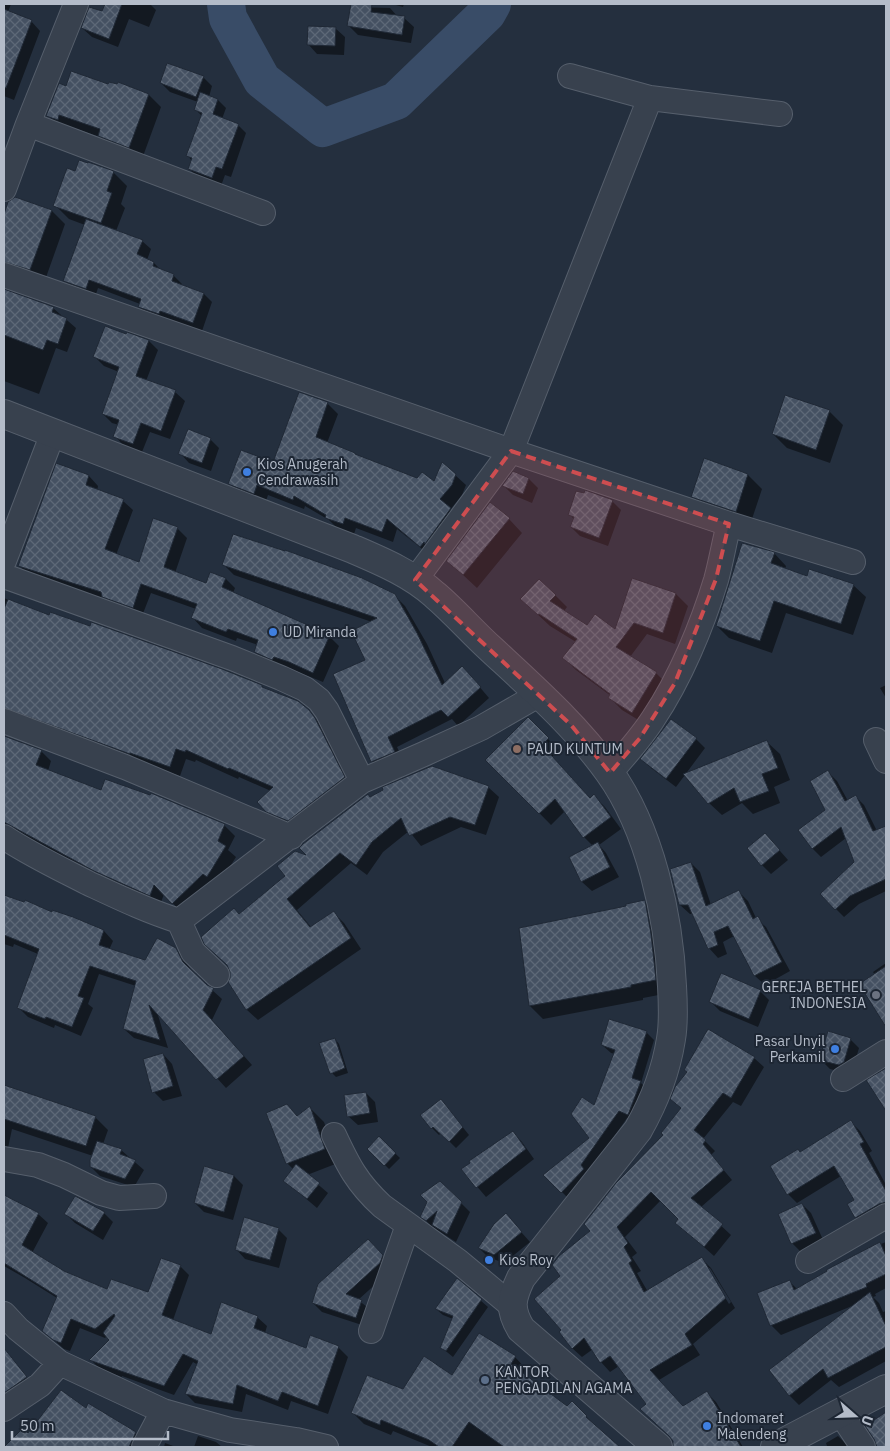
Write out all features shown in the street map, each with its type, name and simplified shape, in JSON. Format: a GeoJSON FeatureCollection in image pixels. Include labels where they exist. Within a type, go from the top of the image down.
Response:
{"type":"FeatureCollection","features":[{"type":"Feature","properties":{"kind":"street"},"geometry":{"type":"LineString","coordinates":[[4,189],[76,4]]}},
{"type":"Feature","properties":{"kind":"street"},"geometry":{"type":"LineString","coordinates":[[570,76],[650,98],[780,114]]}},
{"type":"Feature","properties":{"kind":"street"},"geometry":{"type":"LineString","coordinates":[[415,580],[511,451],[650,98]]}},
{"type":"Feature","properties":{"kind":"street"},"geometry":{"type":"LineString","coordinates":[[28,124],[263,213]]}},
{"type":"Feature","properties":{"kind":"street"},"geometry":{"type":"LineString","coordinates":[[4,275],[511,451],[729,524],[853,562]]}},
{"type":"Feature","properties":{"kind":"street"},"geometry":{"type":"LineString","coordinates":[[4,414],[353,549],[375,558],[415,580],[435,595],[489,648],[540,694],[571,725],[610,772],[640,828],[665,918],[671,964],[673,1000],[672,1037],[666,1063],[648,1114],[638,1130],[521,1278],[514,1292],[512,1306],[514,1316],[521,1329],[658,1447]]}},
{"type":"Feature","properties":{"kind":"street"},"geometry":{"type":"LineString","coordinates":[[4,561],[53,433]]}},
{"type":"Feature","properties":{"kind":"street"},"geometry":{"type":"LineString","coordinates":[[610,772],[640,738],[675,683],[694,639],[716,579],[729,524]]}},
{"type":"Feature","properties":{"kind":"street"},"geometry":{"type":"LineString","coordinates":[[4,576],[232,658],[305,689],[319,700],[327,711],[362,781]]}},
{"type":"Feature","properties":{"kind":"street"},"geometry":{"type":"LineString","coordinates":[[179,921],[362,781],[482,728],[540,694]]}},
{"type":"Feature","properties":{"kind":"street"},"geometry":{"type":"LineString","coordinates":[[4,721],[126,768],[291,837]]}},
{"type":"Feature","properties":{"kind":"street"},"geometry":{"type":"LineString","coordinates":[[876,740],[886,761]]}},
{"type":"Feature","properties":{"kind":"street"},"geometry":{"type":"LineString","coordinates":[[4,837],[31,855],[121,899],[179,921],[194,952],[217,975]]}},
{"type":"Feature","properties":{"kind":"street"},"geometry":{"type":"LineString","coordinates":[[843,1080],[886,1052]]}},
{"type":"Feature","properties":{"kind":"street"},"geometry":{"type":"LineString","coordinates":[[334,1135],[350,1170],[365,1190],[382,1206],[458,1261],[512,1306]]}},
{"type":"Feature","properties":{"kind":"street"},"geometry":{"type":"LineString","coordinates":[[4,1159],[38,1165],[101,1193],[119,1198],[154,1196]]}},
{"type":"Feature","properties":{"kind":"street"},"geometry":{"type":"LineString","coordinates":[[808,1261],[886,1216]]}},
{"type":"Feature","properties":{"kind":"street"},"geometry":{"type":"LineString","coordinates":[[371,1331],[408,1225]]}},
{"type":"Feature","properties":{"kind":"street"},"geometry":{"type":"LineString","coordinates":[[4,1314],[18,1329],[60,1363],[163,1411],[230,1430],[296,1440],[326,1447]]}},
{"type":"Feature","properties":{"kind":"street"},"geometry":{"type":"LineString","coordinates":[[4,1409],[40,1385],[60,1363]]}},
{"type":"Feature","properties":{"kind":"street"},"geometry":{"type":"LineString","coordinates":[[778,1445],[886,1389]]}},
{"type":"Feature","properties":{"kind":"street"},"geometry":{"type":"LineString","coordinates":[[144,1447],[163,1411]]}},
{"type":"Feature","properties":{"kind":"street"},"geometry":{"type":"LineString","coordinates":[[841,1414],[863,1447]]}},
{"type":"Feature","properties":{"kind":"highlighted area"},"geometry":{"type":"Polygon","coordinates":[[[511,451],[729,524],[716,579],[675,683],[640,738],[610,773],[571,725],[415,580],[511,451]]]}},
{"type":"Feature","properties":{"kind":"building"},"geometry":{"type":"Polygon","coordinates":[[[105,4],[122,4],[109,39],[81,28],[89,7],[102,11],[105,4]]]}},
{"type":"Feature","properties":{"kind":"building"},"geometry":{"type":"Polygon","coordinates":[[[351,4],[372,4],[371,12],[405,16],[402,35],[347,26],[351,4]]]}},
{"type":"Feature","properties":{"kind":"building"},"geometry":{"type":"Polygon","coordinates":[[[4,9],[32,20],[6,88],[4,88],[4,9]]]}},
{"type":"Feature","properties":{"kind":"building"},"geometry":{"type":"Polygon","coordinates":[[[308,26],[336,27],[335,46],[307,45],[308,26]]]}},
{"type":"Feature","properties":{"kind":"building"},"geometry":{"type":"Polygon","coordinates":[[[167,63],[204,76],[196,97],[160,83],[167,63]]]}},
{"type":"Feature","properties":{"kind":"building"},"geometry":{"type":"Polygon","coordinates":[[[71,71],[108,84],[109,82],[117,84],[118,82],[149,94],[129,148],[98,136],[100,129],[59,115],[58,120],[46,116],[59,83],[66,86],[71,71]]]}},
{"type":"Feature","properties":{"kind":"building"},"geometry":{"type":"Polygon","coordinates":[[[200,92],[218,99],[213,114],[239,124],[222,169],[216,167],[212,178],[188,169],[192,158],[186,156],[202,113],[194,110],[200,92]]]}},
{"type":"Feature","properties":{"kind":"building"},"geometry":{"type":"Polygon","coordinates":[[[79,160],[114,171],[107,191],[112,193],[101,223],[53,206],[67,168],[75,171],[79,160]]]}},
{"type":"Feature","properties":{"kind":"building"},"geometry":{"type":"Polygon","coordinates":[[[15,197],[52,210],[30,270],[4,262],[4,214],[8,202],[15,197]]]}},
{"type":"Feature","properties":{"kind":"building"},"geometry":{"type":"Polygon","coordinates":[[[86,219],[143,240],[137,254],[154,262],[153,266],[174,274],[172,281],[204,293],[193,323],[160,311],[159,314],[138,307],[141,299],[89,280],[86,289],[63,281],[86,219]]]}},
{"type":"Feature","properties":{"kind":"building"},"geometry":{"type":"Polygon","coordinates":[[[4,289],[54,307],[52,312],[67,318],[58,344],[47,340],[43,350],[4,335],[4,289]]]}},
{"type":"Feature","properties":{"kind":"building"},"geometry":{"type":"Polygon","coordinates":[[[105,326],[149,340],[136,376],[176,390],[161,431],[141,423],[133,444],[113,437],[119,420],[102,414],[119,367],[93,357],[105,326]]]}},
{"type":"Feature","properties":{"kind":"building"},"geometry":{"type":"Polygon","coordinates":[[[299,392],[328,402],[316,437],[417,478],[422,472],[434,481],[442,462],[456,474],[452,485],[440,499],[451,508],[425,544],[424,542],[420,547],[387,519],[382,532],[345,518],[343,524],[325,518],[326,515],[294,496],[293,500],[257,485],[254,494],[228,484],[241,450],[273,462],[299,392]]]}},
{"type":"Feature","properties":{"kind":"building"},"geometry":{"type":"Polygon","coordinates":[[[785,395],[830,410],[816,450],[772,434],[785,395]]]}},
{"type":"Feature","properties":{"kind":"building"},"geometry":{"type":"Polygon","coordinates":[[[188,429],[211,438],[202,463],[178,454],[188,429]]]}},
{"type":"Feature","properties":{"kind":"building"},"geometry":{"type":"Polygon","coordinates":[[[704,458],[748,474],[736,512],[691,497],[704,458]]]}},
{"type":"Feature","properties":{"kind":"building"},"geometry":{"type":"Polygon","coordinates":[[[56,463],[89,475],[86,485],[124,499],[105,549],[139,562],[153,518],[178,527],[164,567],[206,583],[210,572],[226,578],[222,587],[330,635],[313,673],[289,662],[274,657],[272,660],[254,652],[258,640],[228,629],[226,632],[191,618],[197,604],[141,584],[133,608],[102,597],[101,592],[18,566],[56,463]]]}},
{"type":"Feature","properties":{"kind":"building"},"geometry":{"type":"Polygon","coordinates":[[[513,471],[529,478],[523,494],[502,486],[513,471]]]}},
{"type":"Feature","properties":{"kind":"building"},"geometry":{"type":"Polygon","coordinates":[[[585,490],[613,500],[599,538],[570,527],[574,517],[568,515],[576,491],[584,493],[585,490]]]}},
{"type":"Feature","properties":{"kind":"building"},"geometry":{"type":"Polygon","coordinates":[[[490,502],[510,518],[463,575],[446,561],[490,502]]]}},
{"type":"Feature","properties":{"kind":"building"},"geometry":{"type":"Polygon","coordinates":[[[233,534],[285,550],[362,578],[395,594],[417,633],[442,685],[462,666],[481,687],[448,717],[441,710],[388,737],[395,752],[371,762],[333,674],[365,660],[351,631],[377,618],[222,565],[233,534]]]}},
{"type":"Feature","properties":{"kind":"building"},"geometry":{"type":"Polygon","coordinates":[[[742,543],[775,552],[771,563],[807,576],[809,569],[854,584],[841,624],[774,601],[760,641],[716,626],[742,543]]]}},
{"type":"Feature","properties":{"kind":"building"},"geometry":{"type":"Polygon","coordinates":[[[632,578],[676,593],[663,633],[634,623],[616,647],[657,672],[632,713],[608,698],[610,694],[562,658],[577,639],[538,615],[520,599],[539,579],[556,595],[550,601],[587,625],[595,614],[615,629],[632,578]]]}},
{"type":"Feature","properties":{"kind":"building"},"geometry":{"type":"Polygon","coordinates":[[[8,599],[49,615],[50,612],[90,626],[91,622],[222,669],[298,701],[315,718],[345,777],[288,821],[266,812],[257,802],[273,787],[186,750],[185,752],[176,749],[170,767],[4,708],[4,609],[8,599]]]}},
{"type":"Feature","properties":{"kind":"building"},"geometry":{"type":"Polygon","coordinates":[[[528,717],[549,738],[542,745],[590,798],[594,794],[611,817],[583,838],[555,799],[539,814],[485,760],[528,717]]]}},
{"type":"Feature","properties":{"kind":"building"},"geometry":{"type":"Polygon","coordinates":[[[671,719],[697,738],[666,779],[640,759],[671,719]]]}},
{"type":"Feature","properties":{"kind":"building"},"geometry":{"type":"Polygon","coordinates":[[[4,736],[42,750],[36,765],[101,790],[105,779],[150,795],[151,793],[225,824],[218,841],[226,846],[207,877],[203,874],[172,904],[154,885],[150,896],[94,871],[4,822],[4,736]]]}},
{"type":"Feature","properties":{"kind":"building"},"geometry":{"type":"Polygon","coordinates":[[[767,740],[778,768],[762,774],[769,791],[740,802],[734,788],[708,804],[683,774],[767,740]]]}},
{"type":"Feature","properties":{"kind":"building"},"geometry":{"type":"Polygon","coordinates":[[[432,766],[489,786],[475,825],[450,817],[409,836],[401,818],[372,842],[356,865],[340,853],[287,899],[310,927],[334,911],[351,938],[246,1010],[228,982],[230,972],[227,965],[204,944],[201,937],[234,908],[239,914],[285,876],[277,866],[295,851],[306,855],[299,848],[303,844],[368,794],[370,797],[383,790],[382,787],[432,766]]]}},
{"type":"Feature","properties":{"kind":"building"},"geometry":{"type":"Polygon","coordinates":[[[828,770],[845,801],[856,795],[873,831],[886,826],[886,879],[850,896],[835,910],[820,894],[854,862],[841,827],[812,849],[798,830],[825,810],[810,781],[828,770]]]}},
{"type":"Feature","properties":{"kind":"building"},"geometry":{"type":"Polygon","coordinates":[[[765,833],[780,850],[761,866],[747,848],[765,833]]]}},
{"type":"Feature","properties":{"kind":"building"},"geometry":{"type":"Polygon","coordinates":[[[598,842],[610,867],[581,882],[569,857],[598,842]]]}},
{"type":"Feature","properties":{"kind":"building"},"geometry":{"type":"Polygon","coordinates":[[[691,862],[706,906],[739,890],[753,919],[758,916],[782,962],[754,976],[728,926],[714,932],[718,945],[708,949],[688,905],[679,905],[670,869],[691,862]]]}},
{"type":"Feature","properties":{"kind":"building"},"geometry":{"type":"Polygon","coordinates":[[[4,895],[24,902],[25,900],[52,912],[52,910],[73,917],[104,930],[99,945],[145,960],[157,938],[176,948],[183,962],[207,985],[214,988],[203,1010],[244,1056],[216,1080],[149,1005],[160,1040],[123,1029],[136,981],[90,966],[78,996],[84,998],[72,1027],[17,1008],[39,949],[4,935],[4,895]]]}},
{"type":"Feature","properties":{"kind":"building"},"geometry":{"type":"Polygon","coordinates":[[[645,900],[656,980],[631,985],[631,987],[529,1006],[519,928],[626,906],[626,904],[645,900]]]}},
{"type":"Feature","properties":{"kind":"building","name":"GEREJA BETHEL INDONESIA"},"geometry":{"type":"Polygon","coordinates":[[[886,966],[886,1027],[859,984],[886,966]]]}},
{"type":"Feature","properties":{"kind":"building"},"geometry":{"type":"Polygon","coordinates":[[[721,973],[761,990],[749,1019],[709,1002],[721,973]]]}},
{"type":"Feature","properties":{"kind":"building"},"geometry":{"type":"Polygon","coordinates":[[[609,1019],[647,1031],[632,1078],[641,1081],[628,1115],[619,1111],[581,1165],[584,1169],[561,1193],[543,1175],[589,1138],[571,1114],[582,1097],[594,1105],[615,1050],[601,1045],[609,1019]]]}},
{"type":"Feature","properties":{"kind":"building"},"geometry":{"type":"Polygon","coordinates":[[[708,1029],[755,1057],[731,1098],[723,1093],[694,1130],[706,1140],[703,1144],[724,1170],[691,1198],[723,1224],[704,1247],[675,1223],[678,1219],[651,1192],[617,1227],[628,1243],[624,1247],[632,1261],[629,1263],[644,1292],[702,1257],[726,1298],[685,1334],[692,1345],[650,1370],[683,1406],[707,1391],[741,1447],[673,1447],[673,1441],[669,1436],[640,1409],[646,1404],[610,1356],[600,1363],[584,1338],[572,1349],[559,1332],[561,1330],[534,1299],[560,1276],[552,1265],[559,1256],[590,1231],[584,1224],[616,1183],[663,1135],[661,1133],[681,1108],[670,1099],[675,1087],[687,1072],[684,1070],[708,1029]]]}},
{"type":"Feature","properties":{"kind":"building","name":"Pasar Unyil Perkamil"},"geometry":{"type":"Polygon","coordinates":[[[828,1031],[851,1038],[844,1062],[839,1065],[819,1060],[828,1031]]]}},
{"type":"Feature","properties":{"kind":"building"},"geometry":{"type":"Polygon","coordinates":[[[335,1038],[345,1068],[330,1074],[319,1043],[335,1038]]]}},
{"type":"Feature","properties":{"kind":"building"},"geometry":{"type":"Polygon","coordinates":[[[163,1053],[173,1086],[152,1093],[143,1059],[163,1053]]]}},
{"type":"Feature","properties":{"kind":"building"},"geometry":{"type":"Polygon","coordinates":[[[886,1068],[886,1111],[866,1080],[886,1068]]]}},
{"type":"Feature","properties":{"kind":"building"},"geometry":{"type":"Polygon","coordinates":[[[4,1085],[96,1116],[86,1146],[4,1119],[4,1085]]]}},
{"type":"Feature","properties":{"kind":"building"},"geometry":{"type":"Polygon","coordinates":[[[366,1092],[370,1113],[347,1117],[344,1095],[366,1092]]]}},
{"type":"Feature","properties":{"kind":"building"},"geometry":{"type":"Polygon","coordinates":[[[441,1099],[463,1127],[449,1142],[433,1127],[431,1129],[420,1115],[441,1099]]]}},
{"type":"Feature","properties":{"kind":"building"},"geometry":{"type":"Polygon","coordinates":[[[287,1104],[297,1116],[310,1106],[325,1149],[286,1164],[266,1113],[287,1104]]]}},
{"type":"Feature","properties":{"kind":"building"},"geometry":{"type":"Polygon","coordinates":[[[851,1120],[864,1142],[860,1144],[886,1191],[886,1202],[855,1218],[847,1204],[854,1200],[834,1166],[787,1195],[770,1166],[798,1149],[800,1152],[851,1120]]]}},
{"type":"Feature","properties":{"kind":"building"},"geometry":{"type":"Polygon","coordinates":[[[513,1131],[526,1149],[476,1188],[461,1169],[470,1163],[469,1161],[513,1131]]]}},
{"type":"Feature","properties":{"kind":"building"},"geometry":{"type":"Polygon","coordinates":[[[379,1136],[396,1153],[384,1166],[367,1149],[379,1136]]]}},
{"type":"Feature","properties":{"kind":"building"},"geometry":{"type":"Polygon","coordinates":[[[97,1141],[122,1149],[120,1154],[136,1160],[125,1179],[90,1167],[90,1160],[97,1141]]]}},
{"type":"Feature","properties":{"kind":"building"},"geometry":{"type":"Polygon","coordinates":[[[296,1164],[320,1183],[307,1199],[283,1181],[296,1164]]]}},
{"type":"Feature","properties":{"kind":"building"},"geometry":{"type":"Polygon","coordinates":[[[204,1166],[234,1175],[224,1212],[194,1203],[204,1166]]]}},
{"type":"Feature","properties":{"kind":"building"},"geometry":{"type":"Polygon","coordinates":[[[440,1181],[462,1202],[447,1234],[432,1225],[437,1211],[426,1221],[420,1217],[427,1202],[420,1195],[440,1181]]]}},
{"type":"Feature","properties":{"kind":"building"},"geometry":{"type":"Polygon","coordinates":[[[4,1195],[39,1213],[22,1245],[64,1271],[107,1289],[111,1279],[148,1292],[161,1258],[181,1265],[162,1315],[211,1334],[221,1302],[258,1316],[254,1328],[306,1348],[310,1335],[339,1346],[318,1406],[282,1392],[278,1401],[237,1385],[233,1404],[185,1394],[198,1361],[183,1354],[164,1386],[89,1360],[109,1340],[103,1333],[115,1316],[114,1314],[95,1329],[71,1319],[61,1343],[53,1340],[42,1331],[57,1296],[4,1263],[4,1195]]]}},
{"type":"Feature","properties":{"kind":"building"},"geometry":{"type":"Polygon","coordinates":[[[75,1196],[105,1212],[93,1231],[64,1214],[75,1196]]]}},
{"type":"Feature","properties":{"kind":"building"},"geometry":{"type":"Polygon","coordinates":[[[802,1203],[816,1233],[791,1244],[778,1214],[802,1203]]]}},
{"type":"Feature","properties":{"kind":"building"},"geometry":{"type":"Polygon","coordinates":[[[506,1213],[522,1232],[494,1255],[478,1248],[494,1224],[506,1213]]]}},
{"type":"Feature","properties":{"kind":"building"},"geometry":{"type":"Polygon","coordinates":[[[244,1217],[279,1228],[270,1260],[235,1250],[244,1217]]]}},
{"type":"Feature","properties":{"kind":"building"},"geometry":{"type":"Polygon","coordinates":[[[368,1239],[383,1255],[380,1263],[346,1294],[362,1300],[356,1318],[312,1303],[318,1284],[368,1239]]]}},
{"type":"Feature","properties":{"kind":"building"},"geometry":{"type":"Polygon","coordinates":[[[880,1242],[886,1256],[886,1274],[866,1284],[867,1287],[770,1326],[757,1293],[790,1280],[794,1290],[826,1270],[880,1242]]]}},
{"type":"Feature","properties":{"kind":"building"},"geometry":{"type":"Polygon","coordinates":[[[457,1278],[482,1299],[446,1351],[440,1348],[453,1316],[435,1309],[457,1278]]]}},
{"type":"Feature","properties":{"kind":"building"},"geometry":{"type":"Polygon","coordinates":[[[870,1292],[886,1326],[886,1347],[828,1378],[823,1369],[789,1396],[769,1370],[870,1292]]]}},
{"type":"Feature","properties":{"kind":"building"},"geometry":{"type":"Polygon","coordinates":[[[479,1333],[516,1356],[511,1364],[567,1406],[572,1401],[586,1417],[620,1447],[504,1447],[469,1422],[452,1447],[439,1447],[429,1440],[381,1420],[380,1425],[351,1413],[367,1375],[403,1389],[424,1356],[452,1375],[479,1333]]]}},
{"type":"Feature","properties":{"kind":"building"},"geometry":{"type":"Polygon","coordinates":[[[4,1348],[27,1377],[4,1393],[4,1348]]]}},
{"type":"Feature","properties":{"kind":"building"},"geometry":{"type":"Polygon","coordinates":[[[61,1390],[86,1408],[88,1403],[136,1432],[129,1447],[4,1447],[23,1428],[28,1433],[61,1390]]]}},
{"type":"Feature","properties":{"kind":"building"},"geometry":{"type":"Polygon","coordinates":[[[886,1412],[886,1447],[877,1447],[865,1426],[886,1412]]]}},
{"type":"Feature","properties":{"kind":"waterway"},"geometry":{"type":"LineString","coordinates":[[226,4],[228,18],[262,80],[323,128],[396,101],[487,13],[492,4]]}},
{"type":"Feature","properties":{"kind":"place","name":"Kios Anugerah Cendrawasih"},"geometry":{"type":"Point","coordinates":[247,472]}},
{"type":"Feature","properties":{"kind":"place","name":"UD Miranda"},"geometry":{"type":"Point","coordinates":[273,632]}},
{"type":"Feature","properties":{"kind":"place","name":"PAUD KUNTUM"},"geometry":{"type":"Point","coordinates":[517,749]}},
{"type":"Feature","properties":{"kind":"place","name":"GEREJA BETHEL INDONESIA"},"geometry":{"type":"Point","coordinates":[876,995]}},
{"type":"Feature","properties":{"kind":"place","name":"Pasar Unyil Perkamil"},"geometry":{"type":"Point","coordinates":[835,1049]}},
{"type":"Feature","properties":{"kind":"place","name":"Kios Roy"},"geometry":{"type":"Point","coordinates":[489,1260]}},
{"type":"Feature","properties":{"kind":"place","name":"KANTOR PENGADILAN AGAMA"},"geometry":{"type":"Point","coordinates":[485,1380]}},
{"type":"Feature","properties":{"kind":"place","name":"Indomaret Malendeng"},"geometry":{"type":"Point","coordinates":[707,1426]}}]}
